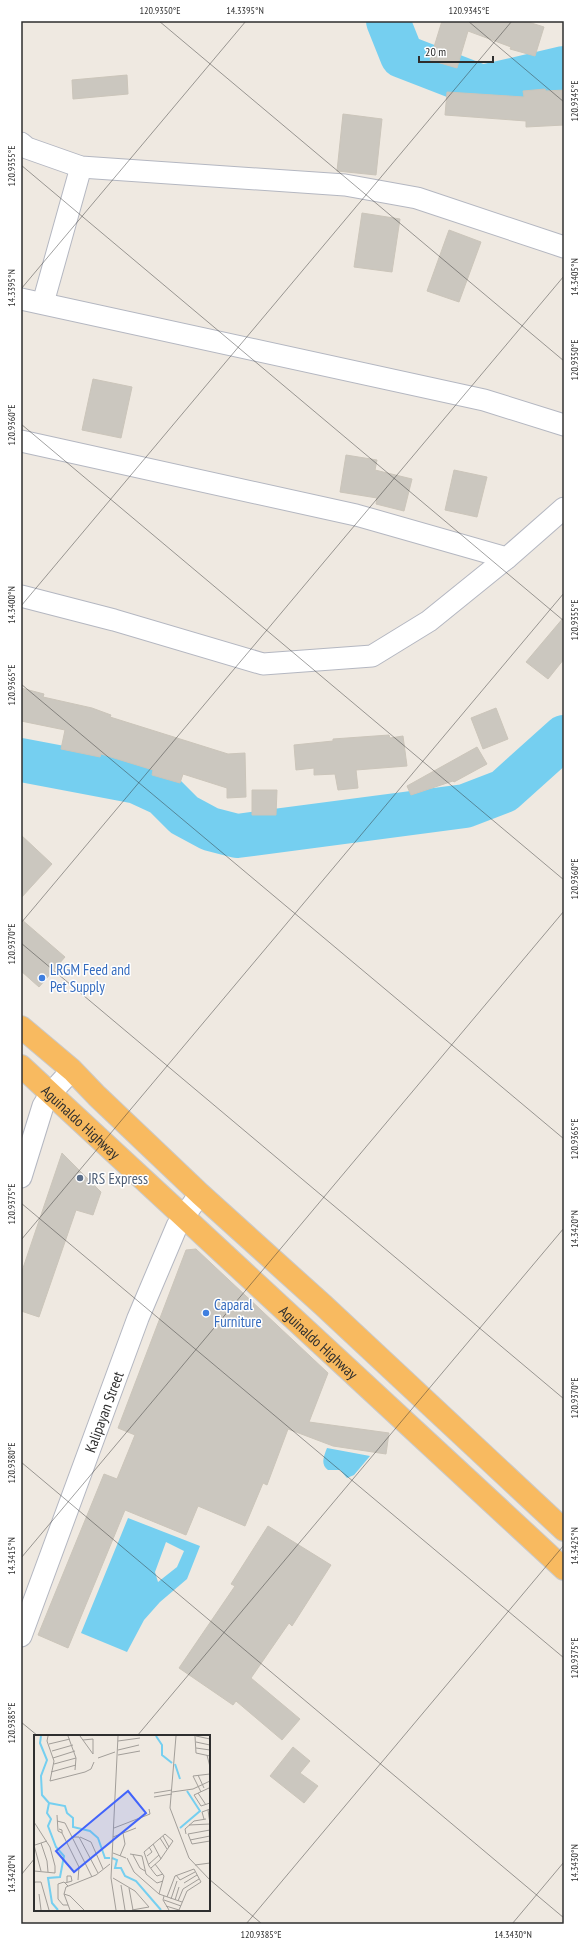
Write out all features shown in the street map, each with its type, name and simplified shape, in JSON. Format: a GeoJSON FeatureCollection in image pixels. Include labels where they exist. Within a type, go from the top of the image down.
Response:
{"type":"FeatureCollection","features":[{"type":"Feature","properties":{"kind":"highway","name":"Aguinaldo Highway"},"geometry":{"type":"LineString","coordinates":[[21,1027],[72,1070],[97,1096],[200,1194],[323,1305],[564,1530]]}},
{"type":"Feature","properties":{"kind":"highway","name":"Aguinaldo Highway"},"geometry":{"type":"LineString","coordinates":[[21,1066],[564,1569]]}},
{"type":"Feature","properties":{"kind":"street"},"geometry":{"type":"LineString","coordinates":[[21,142],[27,148],[81,167],[345,185],[417,198],[564,247]]}},
{"type":"Feature","properties":{"kind":"street"},"geometry":{"type":"LineString","coordinates":[[42,303],[81,167]]}},
{"type":"Feature","properties":{"kind":"street"},"geometry":{"type":"LineString","coordinates":[[21,299],[484,400],[564,425]]}},
{"type":"Feature","properties":{"kind":"street"},"geometry":{"type":"LineString","coordinates":[[21,441],[356,515],[507,558]]}},
{"type":"Feature","properties":{"kind":"street"},"geometry":{"type":"LineString","coordinates":[[21,596],[114,620],[263,664],[372,656],[429,621],[507,558],[564,508]]}},
{"type":"Feature","properties":{"kind":"street"},"geometry":{"type":"LineString","coordinates":[[21,1177],[44,1106],[51,1093],[72,1070]]}},
{"type":"Feature","properties":{"kind":"street","name":"Kalipayan Street"},"geometry":{"type":"LineString","coordinates":[[21,1636],[138,1318],[177,1226],[200,1194]]}},
{"type":"Feature","properties":{"kind":"water"},"geometry":{"type":"Polygon","coordinates":[[[327,1448],[370,1456],[354,1475],[347,1478],[340,1470],[328,1470],[324,1465],[323,1460],[327,1448]]]}},
{"type":"Feature","properties":{"kind":"water"},"geometry":{"type":"Polygon","coordinates":[[[128,1518],[200,1546],[187,1579],[160,1602],[144,1620],[127,1652],[81,1633],[128,1518]],[[166,1542],[155,1572],[158,1582],[177,1567],[184,1551],[166,1542]]]}},
{"type":"Feature","properties":{"kind":"building"},"geometry":{"type":"Polygon","coordinates":[[[442,21],[525,21],[544,27],[535,56],[510,49],[511,47],[468,31],[457,68],[430,60],[442,21]]]}},
{"type":"Feature","properties":{"kind":"building"},"geometry":{"type":"Polygon","coordinates":[[[127,75],[128,94],[73,99],[72,80],[127,75]]]}},
{"type":"Feature","properties":{"kind":"building"},"geometry":{"type":"Polygon","coordinates":[[[545,89],[546,91],[564,90],[564,125],[526,127],[526,121],[445,115],[447,92],[524,97],[523,91],[545,89]]]}},
{"type":"Feature","properties":{"kind":"building"},"geometry":{"type":"Polygon","coordinates":[[[343,114],[382,119],[376,175],[337,171],[343,114]]]}},
{"type":"Feature","properties":{"kind":"building"},"geometry":{"type":"Polygon","coordinates":[[[362,213],[400,219],[392,272],[354,267],[362,213]]]}},
{"type":"Feature","properties":{"kind":"building"},"geometry":{"type":"Polygon","coordinates":[[[449,230],[481,242],[459,302],[427,291],[449,230]]]}},
{"type":"Feature","properties":{"kind":"building"},"geometry":{"type":"Polygon","coordinates":[[[93,379],[132,387],[121,438],[82,430],[93,379]]]}},
{"type":"Feature","properties":{"kind":"building"},"geometry":{"type":"Polygon","coordinates":[[[346,455],[377,460],[375,470],[412,479],[404,511],[376,504],[377,498],[340,492],[346,455]]]}},
{"type":"Feature","properties":{"kind":"building"},"geometry":{"type":"Polygon","coordinates":[[[454,470],[487,477],[477,517],[445,510],[454,470]]]}},
{"type":"Feature","properties":{"kind":"building"},"geometry":{"type":"Polygon","coordinates":[[[564,617],[564,659],[548,679],[526,662],[564,617]]]}},
{"type":"Feature","properties":{"kind":"building"},"geometry":{"type":"Polygon","coordinates":[[[21,688],[44,694],[43,697],[92,708],[111,715],[110,717],[228,754],[245,753],[246,797],[227,798],[227,788],[183,774],[180,783],[152,775],[153,770],[101,754],[100,757],[61,749],[65,730],[21,721],[21,688]]]}},
{"type":"Feature","properties":{"kind":"building"},"geometry":{"type":"Polygon","coordinates":[[[496,708],[508,739],[483,749],[471,718],[496,708]]]}},
{"type":"Feature","properties":{"kind":"building"},"geometry":{"type":"Polygon","coordinates":[[[389,735],[390,738],[403,736],[407,766],[356,770],[358,788],[338,790],[335,774],[314,775],[314,768],[296,770],[294,745],[333,741],[333,739],[389,735]]]}},
{"type":"Feature","properties":{"kind":"building"},"geometry":{"type":"Polygon","coordinates":[[[477,747],[487,764],[454,782],[453,781],[411,795],[407,786],[477,747]]]}},
{"type":"Feature","properties":{"kind":"building"},"geometry":{"type":"Polygon","coordinates":[[[252,790],[277,790],[276,815],[252,815],[252,790]]]}},
{"type":"Feature","properties":{"kind":"building"},"geometry":{"type":"Polygon","coordinates":[[[21,835],[52,864],[21,898],[21,835]]]}},
{"type":"Feature","properties":{"kind":"building"},"geometry":{"type":"Polygon","coordinates":[[[21,919],[65,957],[39,987],[21,971],[21,919]]]}},
{"type":"Feature","properties":{"kind":"building"},"geometry":{"type":"Polygon","coordinates":[[[62,1153],[101,1192],[93,1215],[76,1210],[39,1317],[21,1311],[21,1274],[62,1153]]]}},
{"type":"Feature","properties":{"kind":"building"},"geometry":{"type":"Polygon","coordinates":[[[196,1249],[328,1373],[309,1422],[389,1433],[386,1454],[333,1446],[288,1429],[267,1485],[263,1483],[245,1526],[198,1506],[186,1535],[125,1510],[68,1648],[38,1635],[104,1474],[117,1479],[135,1435],[118,1428],[186,1250],[196,1249]]]}},
{"type":"Feature","properties":{"kind":"building"},"geometry":{"type":"Polygon","coordinates":[[[268,1526],[331,1565],[292,1626],[289,1623],[251,1678],[300,1719],[282,1740],[236,1701],[233,1705],[179,1668],[235,1586],[231,1584],[268,1526]]]}},
{"type":"Feature","properties":{"kind":"building"},"geometry":{"type":"Polygon","coordinates":[[[293,1747],[310,1761],[300,1773],[318,1786],[304,1803],[270,1776],[293,1747]]]}},
{"type":"Feature","properties":{"kind":"waterway"},"geometry":{"type":"LineString","coordinates":[[388,21],[402,56],[482,87],[564,68]]}},
{"type":"Feature","properties":{"kind":"waterway"},"geometry":{"type":"LineString","coordinates":[[21,760],[137,782],[163,794],[184,815],[210,829],[237,836],[465,806],[504,791],[564,737]]}},
{"type":"Feature","properties":{"kind":"place","name":"LRGM Feed and Pet Supply"},"geometry":{"type":"Point","coordinates":[42,978]}},
{"type":"Feature","properties":{"kind":"place","name":"JRS Express"},"geometry":{"type":"Point","coordinates":[80,1178]}},
{"type":"Feature","properties":{"kind":"place","name":"Caparal Furniture"},"geometry":{"type":"Point","coordinates":[206,1313]}}]}
